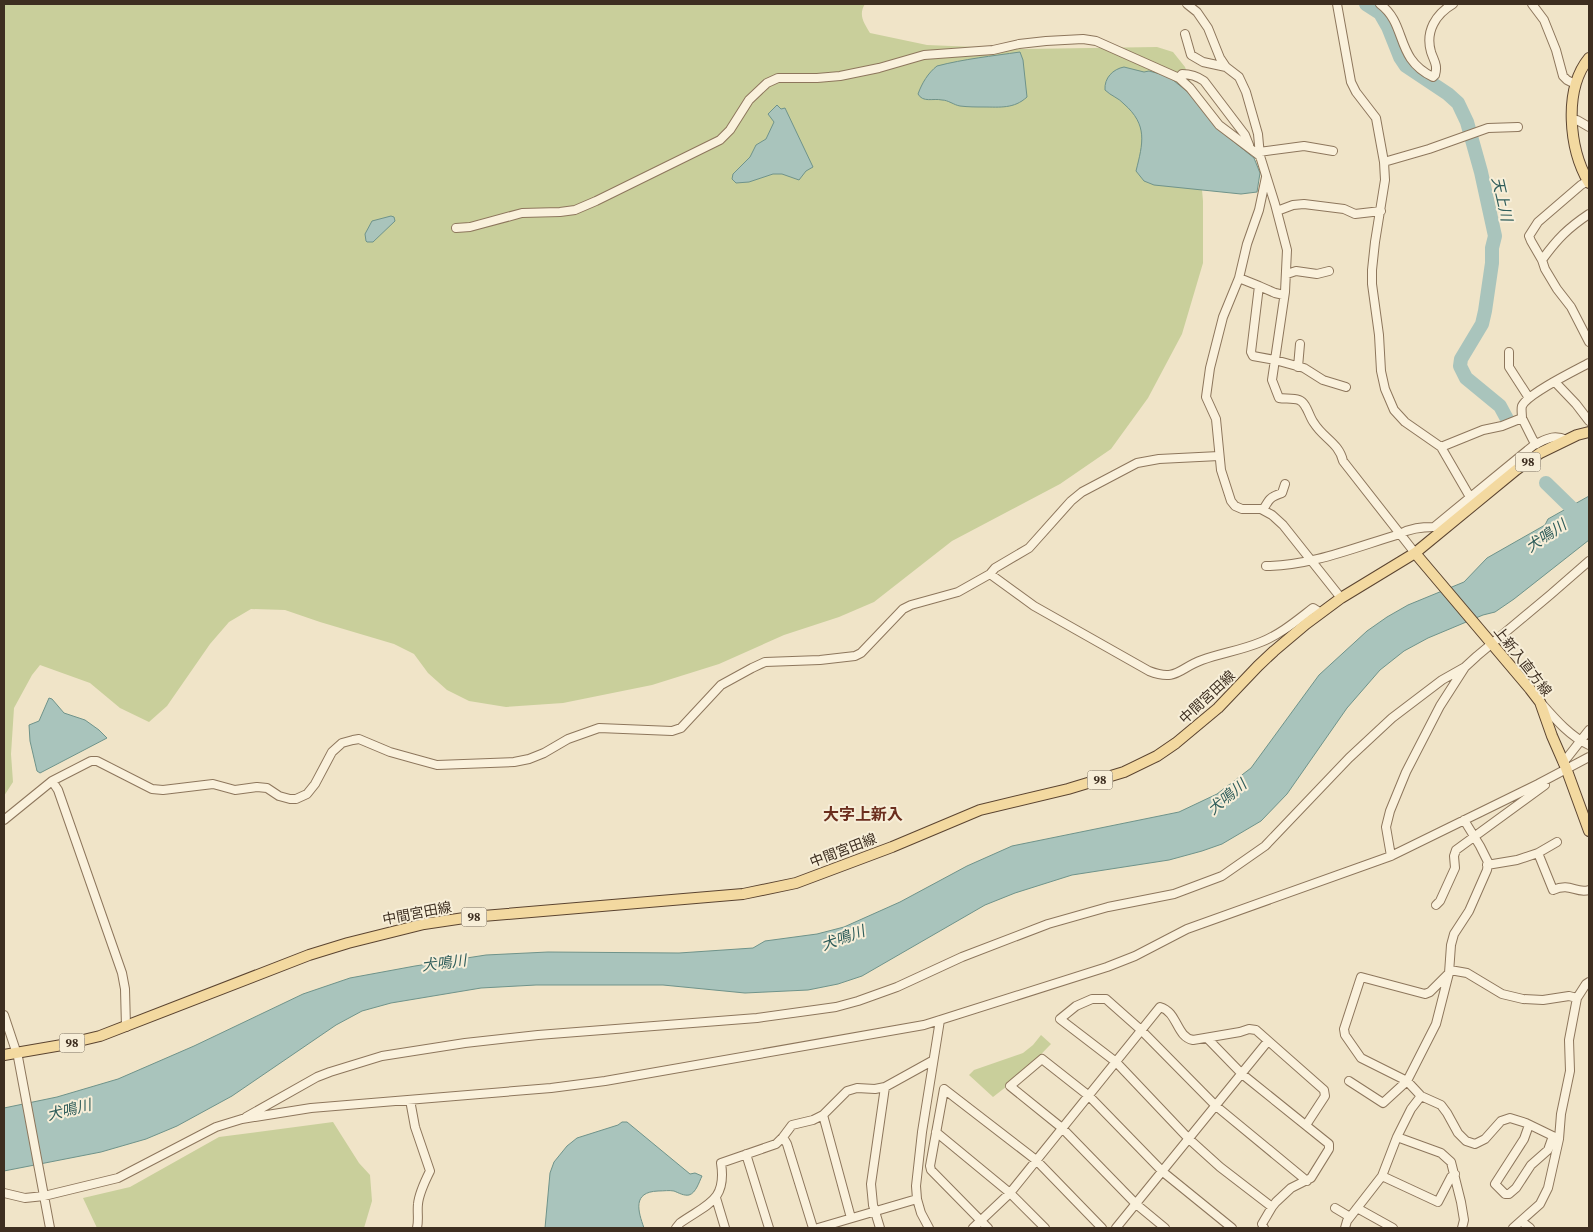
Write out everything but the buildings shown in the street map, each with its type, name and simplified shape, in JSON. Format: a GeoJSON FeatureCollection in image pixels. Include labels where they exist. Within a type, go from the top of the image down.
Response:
{"type":"FeatureCollection","features":[{"type":"Feature","properties":{"kind":"main road"},"geometry":{"type":"LineString","coordinates":[[1588,178],[1572,134],[1571,120],[1575,84],[1589,58]]}},
{"type":"Feature","properties":{"kind":"main road","name":"中間宮田線"},"geometry":{"type":"LineString","coordinates":[[4,1055],[17,1054],[100,1036],[309,956],[372,936],[424,924],[471,917],[743,894],[796,883],[892,847],[980,810],[1068,789],[1124,772],[1157,756],[1176,743],[1218,708],[1264,661],[1321,613],[1341,598],[1415,553],[1516,470],[1540,453],[1577,435],[1589,432]]}},
{"type":"Feature","properties":{"kind":"main road","name":"上新入直方線"},"geometry":{"type":"LineString","coordinates":[[1415,553],[1540,702],[1589,832]]}},
{"type":"Feature","properties":{"kind":"street"},"geometry":{"type":"LineString","coordinates":[[1188,4],[1197,12],[1208,28],[1220,58],[1226,67],[1239,78],[1246,92],[1258,134],[1259,154],[1287,250],[1287,274],[1272,380],[1279,398],[1299,400],[1305,405],[1313,423],[1320,432],[1341,450],[1343,461],[1415,553]]}},
{"type":"Feature","properties":{"kind":"street"},"geometry":{"type":"LineString","coordinates":[[1337,4],[1351,82],[1356,92],[1376,118],[1384,162],[1385,180],[1375,242],[1372,284],[1384,389],[1394,410],[1405,422],[1441,447],[1470,497]]}},
{"type":"Feature","properties":{"kind":"street"},"geometry":{"type":"LineString","coordinates":[[1380,4],[1398,28],[1407,56],[1421,71],[1433,77],[1436,70],[1430,42],[1432,28],[1436,18],[1453,4]]}},
{"type":"Feature","properties":{"kind":"street"},"geometry":{"type":"LineString","coordinates":[[1532,4],[1544,20],[1556,50],[1563,76],[1575,84]]}},
{"type":"Feature","properties":{"kind":"street"},"geometry":{"type":"LineString","coordinates":[[1185,34],[1191,54],[1203,62],[1226,67]]}},
{"type":"Feature","properties":{"kind":"street"},"geometry":{"type":"LineString","coordinates":[[456,228],[470,227],[522,213],[575,210],[596,201],[720,140],[730,130],[749,100],[767,83],[778,78],[840,76],[879,68],[924,55],[993,50],[1019,44],[1046,41],[1083,39],[1096,41],[1179,78],[1190,88],[1219,125],[1259,154],[1304,146],[1333,151]]}},
{"type":"Feature","properties":{"kind":"street"},"geometry":{"type":"LineString","coordinates":[[1179,78],[1182,74],[1189,74],[1197,76],[1204,81],[1245,135],[1250,147]]}},
{"type":"Feature","properties":{"kind":"street"},"geometry":{"type":"LineString","coordinates":[[1571,120],[1577,120],[1589,126]]}},
{"type":"Feature","properties":{"kind":"street"},"geometry":{"type":"LineString","coordinates":[[1384,162],[1429,149],[1476,131],[1488,128],[1518,127]]}},
{"type":"Feature","properties":{"kind":"street"},"geometry":{"type":"LineString","coordinates":[[1266,176],[1259,210],[1247,244],[1239,278],[1223,317],[1206,397],[1216,420],[1221,470],[1231,501],[1235,506],[1242,509],[1261,509],[1284,525],[1341,598]]}},
{"type":"Feature","properties":{"kind":"street"},"geometry":{"type":"LineString","coordinates":[[1588,178],[1534,227],[1529,236],[1545,269],[1571,307],[1589,342]]}},
{"type":"Feature","properties":{"kind":"street"},"geometry":{"type":"LineString","coordinates":[[1277,211],[1304,204],[1344,209],[1355,214],[1381,211]]}},
{"type":"Feature","properties":{"kind":"street"},"geometry":{"type":"LineString","coordinates":[[1542,260],[1561,235],[1589,214]]}},
{"type":"Feature","properties":{"kind":"street"},"geometry":{"type":"LineString","coordinates":[[1287,274],[1296,271],[1317,274],[1329,271]]}},
{"type":"Feature","properties":{"kind":"street"},"geometry":{"type":"LineString","coordinates":[[1239,278],[1284,295]]}},
{"type":"Feature","properties":{"kind":"street"},"geometry":{"type":"LineString","coordinates":[[1259,286],[1251,352],[1253,356],[1304,368],[1323,380],[1346,387]]}},
{"type":"Feature","properties":{"kind":"street"},"geometry":{"type":"LineString","coordinates":[[1298,367],[1300,344]]}},
{"type":"Feature","properties":{"kind":"street"},"geometry":{"type":"LineString","coordinates":[[1509,352],[1509,367],[1529,398]]}},
{"type":"Feature","properties":{"kind":"street"},"geometry":{"type":"LineString","coordinates":[[1537,444],[1522,418],[1522,406],[1529,398],[1589,363]]}},
{"type":"Feature","properties":{"kind":"street"},"geometry":{"type":"LineString","coordinates":[[1555,382],[1589,421]]}},
{"type":"Feature","properties":{"kind":"street"},"geometry":{"type":"LineString","coordinates":[[1441,447],[1483,430],[1502,426],[1522,418]]}},
{"type":"Feature","properties":{"kind":"street"},"geometry":{"type":"LineString","coordinates":[[1266,566],[1280,566],[1310,559],[1356,548],[1400,534],[1409,529],[1434,526],[1537,444],[1559,436],[1567,440]]}},
{"type":"Feature","properties":{"kind":"street"},"geometry":{"type":"LineString","coordinates":[[4,820],[52,781],[91,762],[97,761],[152,789],[163,790],[213,784],[235,790],[257,787],[267,788],[279,796],[290,800],[307,794],[315,784],[332,752],[342,743],[353,740],[359,740],[390,752],[437,765],[514,762],[530,759],[568,740],[599,728],[672,731],[681,728],[721,685],[765,662],[820,660],[855,656],[861,653],[903,609],[958,592],[990,574],[995,568],[1030,548],[1071,501],[1082,492],[1137,463],[1159,459],[1219,456]]}},
{"type":"Feature","properties":{"kind":"street"},"geometry":{"type":"LineString","coordinates":[[1263,510],[1270,498],[1282,493],[1285,484]]}},
{"type":"Feature","properties":{"kind":"street"},"geometry":{"type":"LineString","coordinates":[[1391,856],[1386,826],[1390,811],[1406,772],[1440,706],[1466,667],[1491,642],[1588,563]]}},
{"type":"Feature","properties":{"kind":"street"},"geometry":{"type":"LineString","coordinates":[[990,574],[1034,606],[1159,675],[1170,676],[1183,671],[1200,660],[1262,642],[1288,628],[1313,608],[1321,613]]}},
{"type":"Feature","properties":{"kind":"street"},"geometry":{"type":"LineString","coordinates":[[242,1119],[317,1077],[382,1056],[465,1042],[757,1018],[858,1002],[897,987],[962,957],[1048,924],[1108,907],[1174,894],[1222,876],[1265,846],[1349,758],[1392,718],[1442,680],[1466,667]]}},
{"type":"Feature","properties":{"kind":"street"},"geometry":{"type":"LineString","coordinates":[[1540,702],[1555,718],[1589,746]]}},
{"type":"Feature","properties":{"kind":"street"},"geometry":{"type":"LineString","coordinates":[[1565,766],[1589,730]]}},
{"type":"Feature","properties":{"kind":"street"},"geometry":{"type":"LineString","coordinates":[[4,1193],[25,1198],[44,1196],[118,1178],[216,1127],[242,1119],[311,1108],[551,1088],[605,1081],[924,1025],[1107,967],[1135,956],[1187,930],[1391,856],[1548,778],[1565,766],[1589,757]]}},
{"type":"Feature","properties":{"kind":"street"},"geometry":{"type":"LineString","coordinates":[[1436,905],[1440,901],[1455,868],[1454,856],[1456,850],[1544,785],[1548,778]]}},
{"type":"Feature","properties":{"kind":"street"},"geometry":{"type":"LineString","coordinates":[[52,781],[58,790],[122,973],[125,988],[126,1027]]}},
{"type":"Feature","properties":{"kind":"street"},"geometry":{"type":"LineString","coordinates":[[1349,1082],[1383,1103],[1407,1081],[1436,1024],[1450,972],[1451,945],[1454,934],[1476,898],[1487,870],[1488,862],[1464,820]]}},
{"type":"Feature","properties":{"kind":"street"},"geometry":{"type":"LineString","coordinates":[[1487,865],[1517,860],[1538,853],[1557,842]]}},
{"type":"Feature","properties":{"kind":"street"},"geometry":{"type":"LineString","coordinates":[[1538,853],[1553,890],[1568,886],[1579,891],[1589,890]]}},
{"type":"Feature","properties":{"kind":"street"},"geometry":{"type":"LineString","coordinates":[[1556,1137],[1510,1118],[1501,1121],[1485,1139],[1475,1144],[1466,1141],[1458,1133],[1441,1105],[1421,1096],[1407,1081],[1361,1058],[1345,1035],[1344,1029],[1361,977],[1425,994],[1430,992],[1450,972],[1467,973],[1502,994],[1523,999],[1543,1000],[1569,996],[1577,998]]}},
{"type":"Feature","properties":{"kind":"street"},"geometry":{"type":"LineString","coordinates":[[1513,1228],[1540,1204],[1548,1188],[1556,1137],[1570,1071],[1569,1040],[1577,998],[1589,982]]}},
{"type":"Feature","properties":{"kind":"street"},"geometry":{"type":"LineString","coordinates":[[1272,1206],[1220,1167],[1189,1139],[1116,1062],[1060,1019],[1076,1006],[1092,999],[1106,999],[1141,1030],[1216,1106],[1307,1181]]}},
{"type":"Feature","properties":{"kind":"street"},"geometry":{"type":"LineString","coordinates":[[974,1228],[1010,1193],[1160,1007],[1166,1009],[1173,1016],[1187,1039],[1207,1038],[1249,1029],[1256,1030],[1324,1090],[1325,1096],[1306,1125]]}},
{"type":"Feature","properties":{"kind":"street"},"geometry":{"type":"LineString","coordinates":[[4,1015],[17,1054],[50,1228]]}},
{"type":"Feature","properties":{"kind":"street"},"geometry":{"type":"LineString","coordinates":[[929,1228],[921,1214],[916,1186],[932,1061],[940,1020]]}},
{"type":"Feature","properties":{"kind":"street"},"geometry":{"type":"LineString","coordinates":[[1207,1038],[1242,1074],[1329,1144],[1329,1149],[1311,1178],[1291,1188],[1272,1206],[1262,1224],[1264,1228]]}},
{"type":"Feature","properties":{"kind":"street"},"geometry":{"type":"LineString","coordinates":[[1116,1228],[1268,1042]]}},
{"type":"Feature","properties":{"kind":"street"},"geometry":{"type":"LineString","coordinates":[[1166,1228],[1136,1204],[1062,1128],[1010,1086],[1042,1058],[1089,1096],[1163,1172],[1232,1228]]}},
{"type":"Feature","properties":{"kind":"street"},"geometry":{"type":"LineString","coordinates":[[676,1228],[680,1223],[716,1198],[720,1191],[723,1176],[721,1163],[776,1144],[792,1126],[823,1115],[847,1091],[857,1088],[885,1086],[932,1061]]}},
{"type":"Feature","properties":{"kind":"street"},"geometry":{"type":"LineString","coordinates":[[880,1228],[871,1184],[885,1086]]}},
{"type":"Feature","properties":{"kind":"street"},"geometry":{"type":"LineString","coordinates":[[988,1228],[931,1170],[944,1089],[1036,1160],[1102,1228]]}},
{"type":"Feature","properties":{"kind":"street"},"geometry":{"type":"LineString","coordinates":[[1347,1227],[1350,1217],[1382,1176],[1397,1137],[1411,1109],[1421,1096]]}},
{"type":"Feature","properties":{"kind":"street"},"geometry":{"type":"LineString","coordinates":[[410,1100],[414,1127],[430,1170],[417,1205],[417,1228]]}},
{"type":"Feature","properties":{"kind":"street"},"geometry":{"type":"LineString","coordinates":[[823,1115],[851,1218]]}},
{"type":"Feature","properties":{"kind":"street"},"geometry":{"type":"LineString","coordinates":[[1530,1125],[1524,1139],[1495,1184],[1505,1194],[1509,1194],[1516,1188],[1531,1165],[1548,1150],[1556,1137]]}},
{"type":"Feature","properties":{"kind":"street"},"geometry":{"type":"LineString","coordinates":[[936,1132],[1010,1193],[1045,1228]]}},
{"type":"Feature","properties":{"kind":"street"},"geometry":{"type":"LineString","coordinates":[[783,1137],[787,1144],[813,1228]]}},
{"type":"Feature","properties":{"kind":"street"},"geometry":{"type":"LineString","coordinates":[[1397,1137],[1441,1153],[1451,1162],[1464,1220],[1462,1228]]}},
{"type":"Feature","properties":{"kind":"street"},"geometry":{"type":"LineString","coordinates":[[746,1154],[769,1228]]}},
{"type":"Feature","properties":{"kind":"street"},"geometry":{"type":"LineString","coordinates":[[1382,1176],[1438,1202],[1451,1177],[1455,1174]]}},
{"type":"Feature","properties":{"kind":"street"},"geometry":{"type":"LineString","coordinates":[[716,1198],[726,1228]]}},
{"type":"Feature","properties":{"kind":"street"},"geometry":{"type":"LineString","coordinates":[[818,1228],[917,1199]]}},
{"type":"Feature","properties":{"kind":"street"},"geometry":{"type":"LineString","coordinates":[[1335,1208],[1350,1217]]}},
{"type":"Feature","properties":{"kind":"street"},"geometry":{"type":"LineString","coordinates":[[1357,1208],[1394,1228]]}},
{"type":"Feature","properties":{"kind":"street"},"geometry":{"type":"LineString","coordinates":[[1521,1221],[1530,1228]]}},
{"type":"Feature","properties":{"kind":"green space"},"geometry":{"type":"Polygon","coordinates":[[[4,4],[865,4],[862,15],[870,33],[927,45],[1024,49],[1157,47],[1173,52],[1185,67],[1193,89],[1203,201],[1203,263],[1182,334],[1148,398],[1111,449],[1060,484],[952,541],[874,602],[839,617],[784,635],[719,664],[652,685],[563,703],[506,707],[469,701],[447,690],[428,673],[414,654],[394,644],[285,610],[251,609],[229,622],[210,644],[167,706],[149,722],[120,708],[90,683],[40,665],[32,675],[14,708],[11,754],[13,782],[4,796],[4,4]]]}},
{"type":"Feature","properties":{"kind":"green space"},"geometry":{"type":"Polygon","coordinates":[[[1041,1035],[1051,1044],[1020,1076],[993,1097],[969,1075],[974,1070],[1023,1053],[1041,1035]]]}},
{"type":"Feature","properties":{"kind":"green space"},"geometry":{"type":"Polygon","coordinates":[[[333,1122],[359,1163],[370,1175],[372,1201],[364,1228],[97,1228],[83,1198],[130,1187],[219,1137],[333,1122]]]}},
{"type":"Feature","properties":{"kind":"water"},"geometry":{"type":"Polygon","coordinates":[[[1020,52],[1023,60],[1027,97],[1017,104],[1001,107],[963,106],[944,100],[925,99],[918,94],[926,78],[937,66],[1020,52]]]}},
{"type":"Feature","properties":{"kind":"water"},"geometry":{"type":"Polygon","coordinates":[[[1124,67],[1168,76],[1189,93],[1218,129],[1254,158],[1260,173],[1257,192],[1241,194],[1154,185],[1144,181],[1136,171],[1142,143],[1142,135],[1137,119],[1122,102],[1105,90],[1106,82],[1110,75],[1124,67]]]}},
{"type":"Feature","properties":{"kind":"water"},"geometry":{"type":"Polygon","coordinates":[[[777,105],[781,109],[785,108],[813,167],[806,171],[799,180],[782,174],[773,174],[749,182],[736,183],[732,179],[733,174],[750,157],[756,145],[766,139],[774,122],[768,114],[777,105]]]}},
{"type":"Feature","properties":{"kind":"water"},"geometry":{"type":"Polygon","coordinates":[[[391,216],[394,217],[395,221],[373,242],[367,242],[365,234],[372,221],[391,216]]]}},
{"type":"Feature","properties":{"kind":"water","name":"犬鳴川"},"geometry":{"type":"Polygon","coordinates":[[[1589,496],[1589,540],[1495,612],[1483,615],[1428,638],[1404,651],[1380,670],[1347,708],[1287,794],[1261,821],[1222,844],[1169,860],[1072,875],[1015,893],[985,905],[862,976],[838,984],[808,990],[745,993],[663,985],[536,985],[481,988],[391,1003],[362,1011],[336,1025],[232,1096],[177,1126],[146,1139],[101,1152],[4,1171],[4,1108],[57,1097],[118,1079],[194,1046],[303,994],[350,978],[486,955],[548,952],[679,953],[753,948],[765,941],[817,934],[844,927],[900,902],[967,866],[1012,846],[1179,812],[1217,794],[1251,768],[1319,675],[1367,631],[1408,605],[1464,582],[1487,558],[1545,525],[1548,519],[1589,496]]]}},
{"type":"Feature","properties":{"kind":"water"},"geometry":{"type":"Polygon","coordinates":[[[49,698],[64,713],[85,720],[107,738],[40,773],[37,771],[30,741],[29,725],[39,721],[49,698]]]}},
{"type":"Feature","properties":{"kind":"water"},"geometry":{"type":"Polygon","coordinates":[[[622,1122],[627,1122],[690,1174],[695,1173],[702,1176],[695,1190],[687,1195],[674,1191],[658,1191],[644,1195],[639,1204],[639,1209],[644,1228],[545,1228],[550,1173],[554,1162],[567,1146],[577,1138],[622,1122]]]}},
{"type":"Feature","properties":{"kind":"waterway","name":"天上川"},"geometry":{"type":"LineString","coordinates":[[1366,4],[1380,13],[1406,66],[1448,94],[1458,103],[1467,122],[1481,172],[1495,236],[1482,324],[1461,359],[1460,366],[1466,378],[1500,406],[1507,419]]}},
{"type":"Feature","properties":{"kind":"waterway","name":"天上川"},"geometry":{"type":"LineString","coordinates":[[1546,483],[1584,520]]}},
{"type":"Feature","properties":{"kind":"district","name":"大字上新入"},"geometry":{"type":"Point","coordinates":[863,814]}}]}
